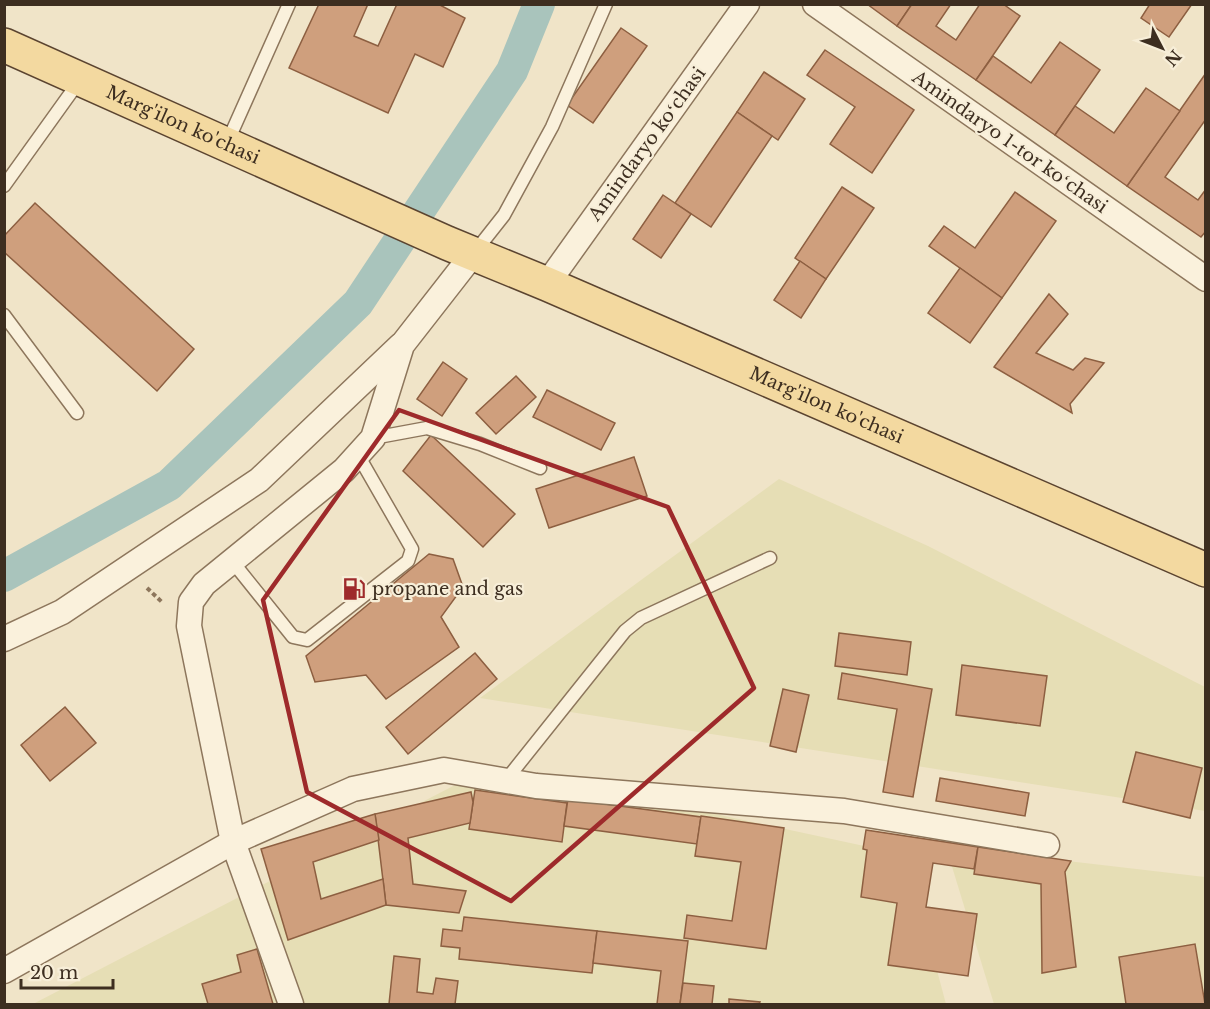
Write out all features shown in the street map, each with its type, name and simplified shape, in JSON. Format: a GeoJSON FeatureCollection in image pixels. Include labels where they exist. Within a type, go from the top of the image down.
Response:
{"type":"FeatureCollection","features":[{"type":"Feature","properties":{"kind":"main road","name":"Marg'ilon ko'chasi"},"geometry":{"type":"LineString","coordinates":[[4,45],[460,249],[547,284],[1206,570]]}},
{"type":"Feature","properties":{"kind":"street","name":"Amindaryo koʻchasi"},"geometry":{"type":"LineString","coordinates":[[547,284],[747,4]]}},
{"type":"Feature","properties":{"kind":"street","name":"Amindaryo 1-tor koʻchasi"},"geometry":{"type":"LineString","coordinates":[[815,4],[1206,279]]}},
{"type":"Feature","properties":{"kind":"street"},"geometry":{"type":"LineString","coordinates":[[291,1005],[233,842],[189,626],[191,602],[204,584],[344,470],[366,446],[402,345],[460,249]]}},
{"type":"Feature","properties":{"kind":"street"},"geometry":{"type":"LineString","coordinates":[[4,639],[62,612],[259,480],[402,345]]}},
{"type":"Feature","properties":{"kind":"street"},"geometry":{"type":"LineString","coordinates":[[4,971],[233,842],[353,789],[444,770],[536,786],[844,811],[1047,845]]}},
{"type":"Feature","properties":{"kind":"lane"},"geometry":{"type":"LineString","coordinates":[[227,144],[289,4]]}},
{"type":"Feature","properties":{"kind":"lane"},"geometry":{"type":"LineString","coordinates":[[460,249],[504,215],[552,127],[606,4]]}},
{"type":"Feature","properties":{"kind":"lane"},"geometry":{"type":"LineString","coordinates":[[4,186],[81,79]]}},
{"type":"Feature","properties":{"kind":"lane"},"geometry":{"type":"LineString","coordinates":[[4,315],[77,413]]}},
{"type":"Feature","properties":{"kind":"lane"},"geometry":{"type":"LineString","coordinates":[[232,561],[293,637],[307,639],[408,561],[412,549],[366,446],[427,428],[480,444],[540,468]]}},
{"type":"Feature","properties":{"kind":"lane"},"geometry":{"type":"LineString","coordinates":[[506,780],[626,631],[641,618],[770,558]]}},
{"type":"Feature","properties":{"kind":"path"},"geometry":{"type":"LineString","coordinates":[[126,570],[189,626]]}},
{"type":"Feature","properties":{"kind":"highlighted area"},"geometry":{"type":"Polygon","coordinates":[[[399,410],[668,507],[754,688],[511,901],[307,792],[263,600],[399,410]]]}},
{"type":"Feature","properties":{"kind":"shaded area"},"geometry":{"type":"Polygon","coordinates":[[[779,479],[928,546],[1205,687],[1205,811],[480,698],[779,479]]]}},
{"type":"Feature","properties":{"kind":"shaded area"},"geometry":{"type":"Polygon","coordinates":[[[465,760],[906,855],[946,1004],[33,1004],[457,784],[465,760]]]}},
{"type":"Feature","properties":{"kind":"shaded area"},"geometry":{"type":"Polygon","coordinates":[[[946,847],[1205,877],[1205,1004],[994,1004],[946,847]]]}},
{"type":"Feature","properties":{"kind":"building"},"geometry":{"type":"Polygon","coordinates":[[[319,4],[368,4],[354,36],[378,46],[397,4],[438,4],[465,18],[443,67],[415,54],[388,113],[289,68],[319,4]]]}},
{"type":"Feature","properties":{"kind":"building"},"geometry":{"type":"Polygon","coordinates":[[[867,4],[912,4],[897,26],[867,4]]]}},
{"type":"Feature","properties":{"kind":"building"},"geometry":{"type":"Polygon","coordinates":[[[912,4],[951,4],[936,26],[956,40],[980,4],[1003,4],[1020,16],[976,80],[897,26],[912,4]]]}},
{"type":"Feature","properties":{"kind":"building"},"geometry":{"type":"Polygon","coordinates":[[[1150,4],[1192,4],[1169,37],[1141,18],[1150,4]]]}},
{"type":"Feature","properties":{"kind":"building"},"geometry":{"type":"Polygon","coordinates":[[[621,28],[647,46],[593,123],[567,105],[621,28]]]}},
{"type":"Feature","properties":{"kind":"building"},"geometry":{"type":"Polygon","coordinates":[[[1060,42],[1100,70],[1055,135],[976,80],[993,56],[1031,83],[1060,42]]]}},
{"type":"Feature","properties":{"kind":"building"},"geometry":{"type":"Polygon","coordinates":[[[825,50],[914,110],[872,173],[830,144],[855,107],[807,75],[825,50]]]}},
{"type":"Feature","properties":{"kind":"building"},"geometry":{"type":"Polygon","coordinates":[[[764,72],[805,99],[778,140],[737,112],[764,72]]]}},
{"type":"Feature","properties":{"kind":"building"},"geometry":{"type":"Polygon","coordinates":[[[1206,73],[1206,119],[1165,177],[1198,200],[1206,189],[1206,231],[1201,237],[1127,186],[1206,73]]]}},
{"type":"Feature","properties":{"kind":"building"},"geometry":{"type":"Polygon","coordinates":[[[1146,88],[1180,111],[1127,186],[1055,135],[1075,106],[1114,133],[1146,88]]]}},
{"type":"Feature","properties":{"kind":"building"},"geometry":{"type":"Polygon","coordinates":[[[737,112],[772,136],[711,227],[675,203],[737,112]]]}},
{"type":"Feature","properties":{"kind":"building"},"geometry":{"type":"Polygon","coordinates":[[[842,187],[874,208],[826,279],[795,258],[842,187]]]}},
{"type":"Feature","properties":{"kind":"building"},"geometry":{"type":"Polygon","coordinates":[[[1015,192],[1056,221],[1002,298],[929,246],[944,226],[975,248],[1015,192]]]}},
{"type":"Feature","properties":{"kind":"building"},"geometry":{"type":"Polygon","coordinates":[[[663,195],[691,214],[661,258],[633,239],[663,195]]]}},
{"type":"Feature","properties":{"kind":"building"},"geometry":{"type":"Polygon","coordinates":[[[35,203],[194,349],[157,391],[4,252],[4,236],[35,203]]]}},
{"type":"Feature","properties":{"kind":"building"},"geometry":{"type":"Polygon","coordinates":[[[800,261],[826,279],[801,318],[774,300],[800,261]]]}},
{"type":"Feature","properties":{"kind":"building"},"geometry":{"type":"Polygon","coordinates":[[[960,268],[1002,298],[970,343],[928,313],[960,268]]]}},
{"type":"Feature","properties":{"kind":"building"},"geometry":{"type":"Polygon","coordinates":[[[1049,294],[1068,314],[1036,353],[1073,370],[1085,358],[1104,363],[1070,404],[1072,413],[994,367],[1049,294]]]}},
{"type":"Feature","properties":{"kind":"building"},"geometry":{"type":"Polygon","coordinates":[[[443,362],[467,379],[442,416],[417,399],[443,362]]]}},
{"type":"Feature","properties":{"kind":"building"},"geometry":{"type":"Polygon","coordinates":[[[516,376],[536,397],[496,434],[476,413],[516,376]]]}},
{"type":"Feature","properties":{"kind":"building"},"geometry":{"type":"Polygon","coordinates":[[[547,390],[615,423],[601,450],[533,417],[547,390]]]}},
{"type":"Feature","properties":{"kind":"building"},"geometry":{"type":"Polygon","coordinates":[[[431,435],[515,514],[483,547],[403,471],[431,435]]]}},
{"type":"Feature","properties":{"kind":"building"},"geometry":{"type":"Polygon","coordinates":[[[634,457],[647,496],[549,528],[536,489],[634,457]]]}},
{"type":"Feature","properties":{"kind":"building"},"geometry":{"type":"Polygon","coordinates":[[[429,554],[453,559],[463,587],[441,617],[459,647],[386,699],[366,675],[315,682],[306,656],[429,554]]]}},
{"type":"Feature","properties":{"kind":"building"},"geometry":{"type":"Polygon","coordinates":[[[839,633],[911,642],[907,675],[835,666],[839,633]]]}},
{"type":"Feature","properties":{"kind":"building"},"geometry":{"type":"Polygon","coordinates":[[[475,653],[497,679],[408,754],[386,727],[475,653]]]}},
{"type":"Feature","properties":{"kind":"building"},"geometry":{"type":"Polygon","coordinates":[[[962,665],[1047,676],[1040,726],[956,715],[962,665]]]}},
{"type":"Feature","properties":{"kind":"building"},"geometry":{"type":"Polygon","coordinates":[[[842,673],[932,689],[913,797],[883,792],[897,709],[838,699],[842,673]]]}},
{"type":"Feature","properties":{"kind":"building"},"geometry":{"type":"Polygon","coordinates":[[[783,689],[809,695],[796,752],[770,746],[783,689]]]}},
{"type":"Feature","properties":{"kind":"building"},"geometry":{"type":"Polygon","coordinates":[[[65,707],[96,743],[50,781],[21,745],[65,707]]]}},
{"type":"Feature","properties":{"kind":"building"},"geometry":{"type":"Polygon","coordinates":[[[1136,752],[1202,768],[1190,818],[1123,802],[1136,752]]]}},
{"type":"Feature","properties":{"kind":"building"},"geometry":{"type":"Polygon","coordinates":[[[940,778],[1029,793],[1025,816],[936,801],[940,778]]]}},
{"type":"Feature","properties":{"kind":"building"},"geometry":{"type":"Polygon","coordinates":[[[475,790],[567,803],[562,842],[469,829],[475,790]]]}},
{"type":"Feature","properties":{"kind":"building"},"geometry":{"type":"Polygon","coordinates":[[[471,792],[473,802],[470,823],[408,838],[413,884],[466,891],[459,913],[386,905],[375,814],[471,792]]]}},
{"type":"Feature","properties":{"kind":"building"},"geometry":{"type":"Polygon","coordinates":[[[568,799],[701,817],[697,844],[564,826],[568,799]]]}},
{"type":"Feature","properties":{"kind":"building"},"geometry":{"type":"Polygon","coordinates":[[[375,814],[379,840],[313,862],[321,899],[383,879],[386,905],[288,940],[261,849],[375,814]]]}},
{"type":"Feature","properties":{"kind":"building"},"geometry":{"type":"Polygon","coordinates":[[[701,816],[784,828],[766,949],[684,938],[687,915],[732,921],[741,862],[695,856],[701,816]]]}},
{"type":"Feature","properties":{"kind":"building"},"geometry":{"type":"Polygon","coordinates":[[[866,830],[978,847],[974,869],[933,863],[926,907],[977,914],[968,976],[888,965],[897,903],[861,897],[867,850],[863,849],[866,830]]]}},
{"type":"Feature","properties":{"kind":"building"},"geometry":{"type":"Polygon","coordinates":[[[978,847],[1071,861],[1065,872],[1076,967],[1042,973],[1041,884],[974,874],[978,847]]]}},
{"type":"Feature","properties":{"kind":"building"},"geometry":{"type":"Polygon","coordinates":[[[464,917],[597,931],[592,973],[459,959],[460,948],[441,946],[443,929],[462,931],[464,917]]]}},
{"type":"Feature","properties":{"kind":"building"},"geometry":{"type":"Polygon","coordinates":[[[597,931],[688,941],[680,1004],[657,1004],[661,971],[593,963],[597,931]]]}},
{"type":"Feature","properties":{"kind":"building"},"geometry":{"type":"Polygon","coordinates":[[[1195,944],[1205,1004],[1126,1004],[1119,957],[1195,944]]]}},
{"type":"Feature","properties":{"kind":"building"},"geometry":{"type":"Polygon","coordinates":[[[257,949],[273,1004],[208,1004],[202,984],[241,972],[237,955],[257,949]]]}},
{"type":"Feature","properties":{"kind":"building"},"geometry":{"type":"Polygon","coordinates":[[[394,956],[420,959],[417,992],[433,994],[436,978],[458,981],[455,1004],[389,1004],[394,956]]]}},
{"type":"Feature","properties":{"kind":"building"},"geometry":{"type":"Polygon","coordinates":[[[683,983],[714,986],[712,1004],[680,1004],[683,983]]]}},
{"type":"Feature","properties":{"kind":"building"},"geometry":{"type":"Polygon","coordinates":[[[729,999],[760,1002],[759,1004],[729,1004],[729,999]]]}},
{"type":"Feature","properties":{"kind":"waterway"},"geometry":{"type":"LineString","coordinates":[[4,576],[169,485],[358,303],[512,71],[539,4]]}},
{"type":"Feature","properties":{"kind":"place","name":"propane and gas"},"geometry":{"type":"Point","coordinates":[354,589]}}]}
